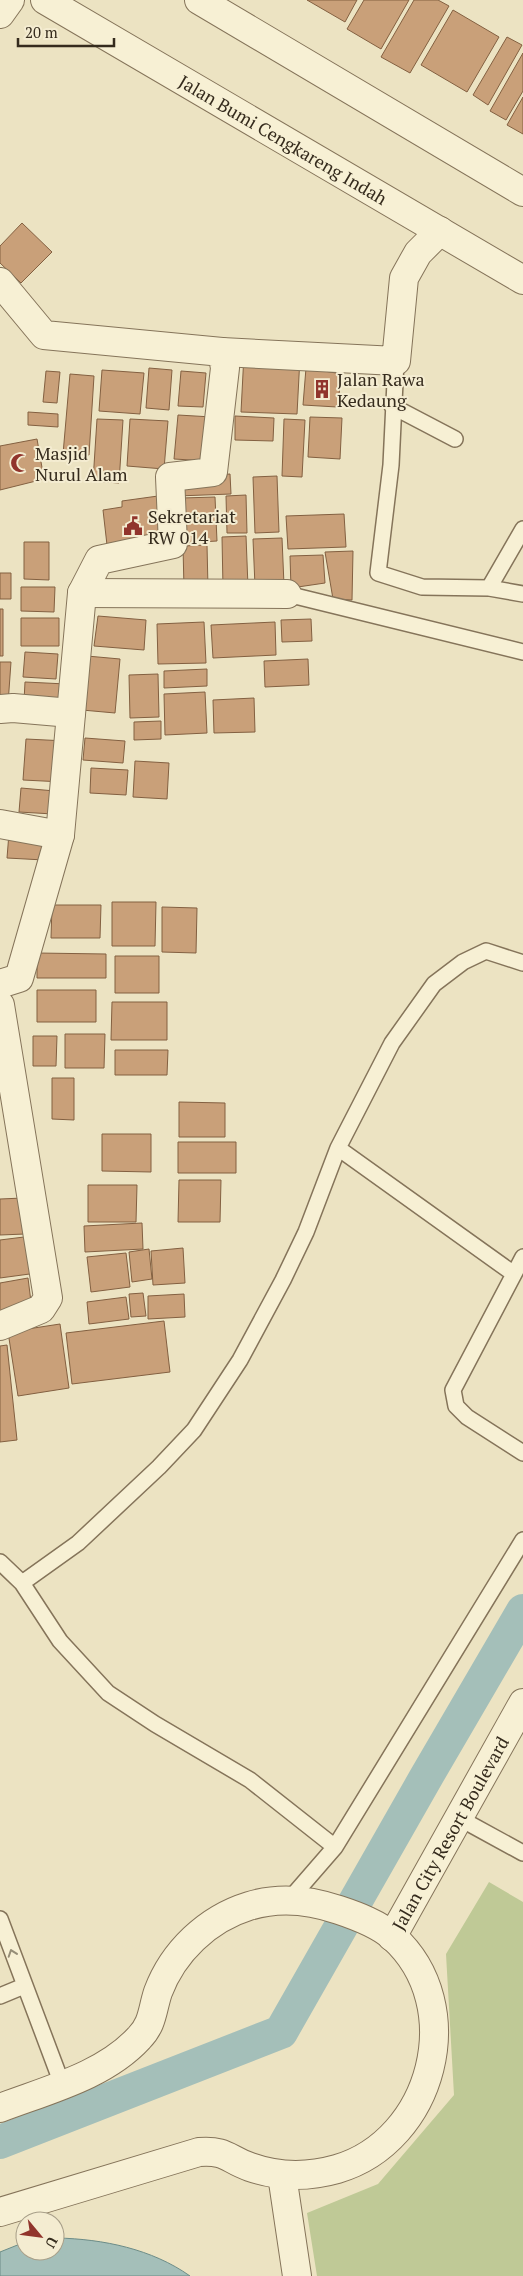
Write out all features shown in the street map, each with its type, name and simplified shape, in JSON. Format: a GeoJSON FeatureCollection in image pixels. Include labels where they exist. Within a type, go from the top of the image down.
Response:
{"type":"FeatureCollection","features":[{"type":"Feature","properties":{"kind":"street"},"geometry":{"type":"LineString","coordinates":[[0,14],[10,0]]}},
{"type":"Feature","properties":{"kind":"street","name":"Jalan Bumi Cengkareng Indah"},"geometry":{"type":"LineString","coordinates":[[45,0],[523,280]]}},
{"type":"Feature","properties":{"kind":"street"},"geometry":{"type":"LineString","coordinates":[[199,0],[523,192]]}},
{"type":"Feature","properties":{"kind":"street"},"geometry":{"type":"LineString","coordinates":[[0,282],[44,335],[222,352],[396,360],[404,278],[418,254],[440,231]]}},
{"type":"Feature","properties":{"kind":"street"},"geometry":{"type":"LineString","coordinates":[[0,984],[19,978],[60,835],[82,593],[99,560],[173,544],[170,477],[213,472],[225,368],[222,352]]}},
{"type":"Feature","properties":{"kind":"street"},"geometry":{"type":"LineString","coordinates":[[82,593],[287,594]]}},
{"type":"Feature","properties":{"kind":"street"},"geometry":{"type":"LineString","coordinates":[[0,709],[13,708],[71,713]]}},
{"type":"Feature","properties":{"kind":"street"},"geometry":{"type":"LineString","coordinates":[[0,824],[60,835]]}},
{"type":"Feature","properties":{"kind":"street"},"geometry":{"type":"LineString","coordinates":[[0,1005],[48,1298],[41,1309],[0,1326]]}},
{"type":"Feature","properties":{"kind":"street","name":"Jalan City Resort Boulevard"},"geometry":{"type":"LineString","coordinates":[[385,1932],[459,1818],[523,1703]]}},
{"type":"Feature","properties":{"kind":"street","name":"Jalan City Resort Boulevard"},"geometry":{"type":"LineString","coordinates":[[0,2212],[190,2154],[220,2152],[250,2167],[282,2174],[310,2174],[338,2168],[364,2157],[388,2140],[407,2119],[422,2094],[431,2068],[433,2049],[432,2011],[424,1984],[411,1958],[385,1932],[348,1913],[317,1903],[289,1900],[249,1906],[212,1923],[182,1951],[161,1985],[154,2004],[150,2024],[134,2044],[107,2064],[62,2084]]}},
{"type":"Feature","properties":{"kind":"street"},"geometry":{"type":"LineString","coordinates":[[0,2108],[62,2084]]}},
{"type":"Feature","properties":{"kind":"street"},"geometry":{"type":"LineString","coordinates":[[282,2174],[297,2276]]}},
{"type":"Feature","properties":{"kind":"lane"},"geometry":{"type":"LineString","coordinates":[[396,360],[390,465],[378,573],[422,587],[489,588],[523,594]]}},
{"type":"Feature","properties":{"kind":"lane"},"geometry":{"type":"LineString","coordinates":[[392,406],[455,439]]}},
{"type":"Feature","properties":{"kind":"lane"},"geometry":{"type":"LineString","coordinates":[[489,588],[523,530]]}},
{"type":"Feature","properties":{"kind":"lane"},"geometry":{"type":"LineString","coordinates":[[287,594],[523,652]]}},
{"type":"Feature","properties":{"kind":"lane"},"geometry":{"type":"LineString","coordinates":[[22,1583],[78,1543],[159,1467],[194,1430],[240,1360],[283,1280],[306,1232],[338,1148],[392,1043],[434,984],[463,962],[486,951],[523,963]]}},
{"type":"Feature","properties":{"kind":"lane"},"geometry":{"type":"LineString","coordinates":[[338,1148],[514,1274]]}},
{"type":"Feature","properties":{"kind":"lane"},"geometry":{"type":"LineString","coordinates":[[523,1256],[453,1390],[456,1406],[467,1417],[523,1453]]}},
{"type":"Feature","properties":{"kind":"lane"},"geometry":{"type":"LineString","coordinates":[[289,1900],[335,1847],[523,1540]]}},
{"type":"Feature","properties":{"kind":"lane"},"geometry":{"type":"LineString","coordinates":[[0,1562],[22,1583],[60,1641],[108,1693],[155,1724],[250,1780],[335,1847]]}},
{"type":"Feature","properties":{"kind":"lane"},"geometry":{"type":"LineString","coordinates":[[459,1818],[523,1853]]}},
{"type":"Feature","properties":{"kind":"lane"},"geometry":{"type":"LineString","coordinates":[[0,1919],[62,2084]]}},
{"type":"Feature","properties":{"kind":"lane"},"geometry":{"type":"LineString","coordinates":[[0,1996],[24,1986]]}},
{"type":"Feature","properties":{"kind":"green space"},"geometry":{"type":"Polygon","coordinates":[[[489,1882],[523,1902],[523,2276],[317,2276],[307,2213],[378,2184],[454,2095],[446,1954],[489,1882]]]}},
{"type":"Feature","properties":{"kind":"water"},"geometry":{"type":"Polygon","coordinates":[[[65,2238],[109,2243],[143,2252],[190,2276],[0,2276],[0,2252],[15,2246],[15,2261],[65,2261],[65,2238]]]}},
{"type":"Feature","properties":{"kind":"building"},"geometry":{"type":"Polygon","coordinates":[[[307,0],[357,0],[345,22],[307,0]]]}},
{"type":"Feature","properties":{"kind":"building"},"geometry":{"type":"Polygon","coordinates":[[[364,0],[409,0],[381,49],[347,29],[364,0]]]}},
{"type":"Feature","properties":{"kind":"building"},"geometry":{"type":"Polygon","coordinates":[[[414,0],[438,0],[449,6],[410,73],[381,57],[414,0]]]}},
{"type":"Feature","properties":{"kind":"building"},"geometry":{"type":"Polygon","coordinates":[[[453,10],[499,37],[467,92],[421,65],[453,10]]]}},
{"type":"Feature","properties":{"kind":"building"},"geometry":{"type":"Polygon","coordinates":[[[507,37],[522,45],[488,105],[473,95],[507,37]]]}},
{"type":"Feature","properties":{"kind":"building"},"geometry":{"type":"Polygon","coordinates":[[[523,53],[523,91],[506,120],[490,111],[523,53]]]}},
{"type":"Feature","properties":{"kind":"building"},"geometry":{"type":"Polygon","coordinates":[[[523,97],[523,134],[507,125],[523,97]]]}},
{"type":"Feature","properties":{"kind":"building"},"geometry":{"type":"Polygon","coordinates":[[[22,223],[52,252],[21,283],[0,263],[0,246],[22,223]]]}},
{"type":"Feature","properties":{"kind":"building"},"geometry":{"type":"Polygon","coordinates":[[[244,354],[300,357],[297,414],[241,412],[244,354]]]}},
{"type":"Feature","properties":{"kind":"building"},"geometry":{"type":"Polygon","coordinates":[[[149,368],[172,370],[169,410],[146,408],[149,368]]]}},
{"type":"Feature","properties":{"kind":"building","name":"Jalan Rawa Kedaung"},"geometry":{"type":"Polygon","coordinates":[[[306,368],[342,374],[337,407],[303,405],[306,368]]]}},
{"type":"Feature","properties":{"kind":"building"},"geometry":{"type":"Polygon","coordinates":[[[102,370],[144,373],[140,414],[99,411],[102,370]]]}},
{"type":"Feature","properties":{"kind":"building"},"geometry":{"type":"Polygon","coordinates":[[[46,371],[60,372],[57,403],[43,402],[46,371]]]}},
{"type":"Feature","properties":{"kind":"building"},"geometry":{"type":"Polygon","coordinates":[[[181,371],[206,373],[203,407],[178,406],[181,371]]]}},
{"type":"Feature","properties":{"kind":"building"},"geometry":{"type":"Polygon","coordinates":[[[70,374],[94,376],[89,455],[63,454],[70,374]]]}},
{"type":"Feature","properties":{"kind":"building"},"geometry":{"type":"Polygon","coordinates":[[[28,412],[58,414],[58,427],[28,425],[28,412]]]}},
{"type":"Feature","properties":{"kind":"building"},"geometry":{"type":"Polygon","coordinates":[[[178,415],[212,417],[208,461],[174,459],[178,415]]]}},
{"type":"Feature","properties":{"kind":"building"},"geometry":{"type":"Polygon","coordinates":[[[235,416],[274,418],[273,441],[235,440],[235,416]]]}},
{"type":"Feature","properties":{"kind":"building"},"geometry":{"type":"Polygon","coordinates":[[[310,417],[342,418],[340,459],[308,457],[310,417]]]}},
{"type":"Feature","properties":{"kind":"building"},"geometry":{"type":"Polygon","coordinates":[[[97,419],[123,420],[119,483],[93,481],[97,419]]]}},
{"type":"Feature","properties":{"kind":"building"},"geometry":{"type":"Polygon","coordinates":[[[130,419],[168,421],[164,469],[127,466],[130,419]]]}},
{"type":"Feature","properties":{"kind":"building"},"geometry":{"type":"Polygon","coordinates":[[[284,419],[305,420],[302,477],[282,476],[284,419]]]}},
{"type":"Feature","properties":{"kind":"building","name":"Masjid Nurul Alam"},"geometry":{"type":"Polygon","coordinates":[[[37,439],[44,479],[0,490],[0,446],[37,439]]]}},
{"type":"Feature","properties":{"kind":"building"},"geometry":{"type":"Polygon","coordinates":[[[230,474],[231,494],[177,496],[178,478],[230,474]]]}},
{"type":"Feature","properties":{"kind":"building"},"geometry":{"type":"Polygon","coordinates":[[[277,476],[279,532],[255,533],[253,477],[277,476]]]}},
{"type":"Feature","properties":{"kind":"building"},"geometry":{"type":"Polygon","coordinates":[[[246,495],[247,533],[227,533],[226,496],[246,495]]]}},
{"type":"Feature","properties":{"kind":"building","name":"Sekretariat RW 014"},"geometry":{"type":"Polygon","coordinates":[[[158,496],[163,542],[107,545],[103,510],[122,507],[122,501],[158,496]]]}},
{"type":"Feature","properties":{"kind":"building"},"geometry":{"type":"Polygon","coordinates":[[[215,497],[217,541],[183,543],[182,498],[215,497]]]}},
{"type":"Feature","properties":{"kind":"building"},"geometry":{"type":"Polygon","coordinates":[[[344,514],[346,547],[288,549],[286,516],[344,514]]]}},
{"type":"Feature","properties":{"kind":"building"},"geometry":{"type":"Polygon","coordinates":[[[246,536],[248,587],[223,588],[222,537],[246,536]]]}},
{"type":"Feature","properties":{"kind":"building"},"geometry":{"type":"Polygon","coordinates":[[[282,538],[284,585],[255,586],[253,539],[282,538]]]}},
{"type":"Feature","properties":{"kind":"building"},"geometry":{"type":"Polygon","coordinates":[[[24,542],[49,542],[49,580],[24,579],[24,542]]]}},
{"type":"Feature","properties":{"kind":"building"},"geometry":{"type":"Polygon","coordinates":[[[207,545],[208,588],[184,589],[183,546],[207,545]]]}},
{"type":"Feature","properties":{"kind":"building"},"geometry":{"type":"Polygon","coordinates":[[[353,551],[352,600],[333,599],[325,552],[353,551]]]}},
{"type":"Feature","properties":{"kind":"building"},"geometry":{"type":"Polygon","coordinates":[[[323,555],[325,583],[291,588],[290,556],[323,555]]]}},
{"type":"Feature","properties":{"kind":"building"},"geometry":{"type":"Polygon","coordinates":[[[0,573],[11,573],[11,599],[0,599],[0,573]]]}},
{"type":"Feature","properties":{"kind":"building"},"geometry":{"type":"Polygon","coordinates":[[[21,587],[55,587],[54,612],[21,611],[21,587]]]}},
{"type":"Feature","properties":{"kind":"building"},"geometry":{"type":"Polygon","coordinates":[[[0,609],[3,609],[3,656],[0,656],[0,609]]]}},
{"type":"Feature","properties":{"kind":"building"},"geometry":{"type":"Polygon","coordinates":[[[98,616],[146,620],[144,650],[94,646],[98,616]]]}},
{"type":"Feature","properties":{"kind":"building"},"geometry":{"type":"Polygon","coordinates":[[[21,618],[59,618],[59,646],[21,646],[21,618]]]}},
{"type":"Feature","properties":{"kind":"building"},"geometry":{"type":"Polygon","coordinates":[[[311,619],[312,641],[282,642],[281,620],[311,619]]]}},
{"type":"Feature","properties":{"kind":"building"},"geometry":{"type":"Polygon","coordinates":[[[204,622],[206,663],[158,664],[157,624],[204,622]]]}},
{"type":"Feature","properties":{"kind":"building"},"geometry":{"type":"Polygon","coordinates":[[[275,622],[276,655],[213,658],[211,625],[275,622]]]}},
{"type":"Feature","properties":{"kind":"building"},"geometry":{"type":"Polygon","coordinates":[[[25,652],[58,654],[56,679],[23,677],[25,652]]]}},
{"type":"Feature","properties":{"kind":"building"},"geometry":{"type":"Polygon","coordinates":[[[87,656],[120,659],[115,713],[82,710],[87,656]]]}},
{"type":"Feature","properties":{"kind":"building"},"geometry":{"type":"Polygon","coordinates":[[[308,659],[309,685],[265,687],[264,661],[308,659]]]}},
{"type":"Feature","properties":{"kind":"building"},"geometry":{"type":"Polygon","coordinates":[[[0,662],[11,662],[8,704],[0,703],[0,662]]]}},
{"type":"Feature","properties":{"kind":"building"},"geometry":{"type":"Polygon","coordinates":[[[207,669],[207,686],[164,688],[164,671],[207,669]]]}},
{"type":"Feature","properties":{"kind":"building"},"geometry":{"type":"Polygon","coordinates":[[[158,674],[159,717],[130,718],[129,675],[158,674]]]}},
{"type":"Feature","properties":{"kind":"building"},"geometry":{"type":"Polygon","coordinates":[[[25,682],[66,684],[65,704],[24,701],[25,682]]]}},
{"type":"Feature","properties":{"kind":"building"},"geometry":{"type":"Polygon","coordinates":[[[205,692],[207,733],[165,735],[164,694],[205,692]]]}},
{"type":"Feature","properties":{"kind":"building"},"geometry":{"type":"Polygon","coordinates":[[[254,698],[255,732],[214,733],[213,700],[254,698]]]}},
{"type":"Feature","properties":{"kind":"building"},"geometry":{"type":"Polygon","coordinates":[[[161,721],[161,739],[134,740],[134,722],[161,721]]]}},
{"type":"Feature","properties":{"kind":"building"},"geometry":{"type":"Polygon","coordinates":[[[85,738],[125,741],[123,763],[83,760],[85,738]]]}},
{"type":"Feature","properties":{"kind":"building"},"geometry":{"type":"Polygon","coordinates":[[[26,739],[66,741],[63,782],[23,780],[26,739]]]}},
{"type":"Feature","properties":{"kind":"building"},"geometry":{"type":"Polygon","coordinates":[[[135,761],[169,763],[167,799],[133,797],[135,761]]]}},
{"type":"Feature","properties":{"kind":"building"},"geometry":{"type":"Polygon","coordinates":[[[91,768],[128,770],[126,795],[90,793],[91,768]]]}},
{"type":"Feature","properties":{"kind":"building"},"geometry":{"type":"Polygon","coordinates":[[[21,788],[55,791],[53,814],[19,812],[21,788]]]}},
{"type":"Feature","properties":{"kind":"building"},"geometry":{"type":"Polygon","coordinates":[[[9,833],[46,835],[44,860],[7,858],[9,833]]]}},
{"type":"Feature","properties":{"kind":"building"},"geometry":{"type":"Polygon","coordinates":[[[112,902],[156,902],[155,946],[112,946],[112,902]]]}},
{"type":"Feature","properties":{"kind":"building"},"geometry":{"type":"Polygon","coordinates":[[[52,905],[101,905],[100,938],[51,938],[52,905]]]}},
{"type":"Feature","properties":{"kind":"building"},"geometry":{"type":"Polygon","coordinates":[[[162,907],[197,908],[196,953],[162,952],[162,907]]]}},
{"type":"Feature","properties":{"kind":"building"},"geometry":{"type":"Polygon","coordinates":[[[37,953],[106,954],[106,978],[37,978],[37,953]]]}},
{"type":"Feature","properties":{"kind":"building"},"geometry":{"type":"Polygon","coordinates":[[[115,956],[159,956],[159,993],[115,993],[115,956]]]}},
{"type":"Feature","properties":{"kind":"building"},"geometry":{"type":"Polygon","coordinates":[[[37,990],[96,990],[96,1022],[37,1022],[37,990]]]}},
{"type":"Feature","properties":{"kind":"building"},"geometry":{"type":"Polygon","coordinates":[[[112,1002],[167,1002],[167,1040],[111,1040],[112,1002]]]}},
{"type":"Feature","properties":{"kind":"building"},"geometry":{"type":"Polygon","coordinates":[[[65,1034],[105,1034],[104,1068],[65,1068],[65,1034]]]}},
{"type":"Feature","properties":{"kind":"building"},"geometry":{"type":"Polygon","coordinates":[[[33,1036],[57,1036],[56,1066],[33,1066],[33,1036]]]}},
{"type":"Feature","properties":{"kind":"building"},"geometry":{"type":"Polygon","coordinates":[[[115,1050],[168,1050],[167,1075],[115,1075],[115,1050]]]}},
{"type":"Feature","properties":{"kind":"building"},"geometry":{"type":"Polygon","coordinates":[[[52,1078],[74,1078],[74,1120],[52,1119],[52,1078]]]}},
{"type":"Feature","properties":{"kind":"building"},"geometry":{"type":"Polygon","coordinates":[[[179,1102],[225,1103],[225,1137],[179,1137],[179,1102]]]}},
{"type":"Feature","properties":{"kind":"building"},"geometry":{"type":"Polygon","coordinates":[[[102,1134],[151,1134],[151,1172],[102,1171],[102,1134]]]}},
{"type":"Feature","properties":{"kind":"building"},"geometry":{"type":"Polygon","coordinates":[[[178,1142],[236,1142],[236,1173],[178,1173],[178,1142]]]}},
{"type":"Feature","properties":{"kind":"building"},"geometry":{"type":"Polygon","coordinates":[[[179,1180],[221,1180],[220,1222],[178,1222],[179,1180]]]}},
{"type":"Feature","properties":{"kind":"building"},"geometry":{"type":"Polygon","coordinates":[[[88,1185],[137,1185],[136,1222],[88,1222],[88,1185]]]}},
{"type":"Feature","properties":{"kind":"building"},"geometry":{"type":"Polygon","coordinates":[[[23,1198],[25,1234],[0,1235],[0,1199],[23,1198]]]}},
{"type":"Feature","properties":{"kind":"building"},"geometry":{"type":"Polygon","coordinates":[[[142,1223],[143,1249],[85,1252],[84,1226],[142,1223]]]}},
{"type":"Feature","properties":{"kind":"building"},"geometry":{"type":"Polygon","coordinates":[[[32,1236],[37,1273],[0,1278],[0,1240],[32,1236]]]}},
{"type":"Feature","properties":{"kind":"building"},"geometry":{"type":"Polygon","coordinates":[[[183,1248],[185,1283],[153,1285],[151,1251],[183,1248]]]}},
{"type":"Feature","properties":{"kind":"building"},"geometry":{"type":"Polygon","coordinates":[[[149,1249],[152,1279],[132,1282],[129,1252],[149,1249]]]}},
{"type":"Feature","properties":{"kind":"building"},"geometry":{"type":"Polygon","coordinates":[[[126,1253],[130,1287],[91,1292],[87,1257],[126,1253]]]}},
{"type":"Feature","properties":{"kind":"building"},"geometry":{"type":"Polygon","coordinates":[[[28,1278],[32,1310],[0,1317],[0,1283],[28,1278]]]}},
{"type":"Feature","properties":{"kind":"building"},"geometry":{"type":"Polygon","coordinates":[[[143,1293],[146,1316],[131,1317],[129,1294],[143,1293]]]}},
{"type":"Feature","properties":{"kind":"building"},"geometry":{"type":"Polygon","coordinates":[[[184,1294],[185,1317],[148,1319],[148,1296],[184,1294]]]}},
{"type":"Feature","properties":{"kind":"building"},"geometry":{"type":"Polygon","coordinates":[[[126,1297],[129,1319],[89,1324],[87,1302],[126,1297]]]}},
{"type":"Feature","properties":{"kind":"building"},"geometry":{"type":"Polygon","coordinates":[[[164,1321],[170,1372],[72,1384],[66,1333],[164,1321]]]}},
{"type":"Feature","properties":{"kind":"building"},"geometry":{"type":"Polygon","coordinates":[[[60,1324],[69,1388],[18,1396],[8,1332],[60,1324]]]}},
{"type":"Feature","properties":{"kind":"building"},"geometry":{"type":"Polygon","coordinates":[[[7,1345],[17,1440],[0,1442],[0,1346],[7,1345]]]}},
{"type":"Feature","properties":{"kind":"waterway"},"geometry":{"type":"LineString","coordinates":[[0,2142],[281,2032],[523,1611]]}},
{"type":"Feature","properties":{"kind":"place","name":"Jalan Rawa Kedaung"},"geometry":{"type":"Point","coordinates":[322,389]}},
{"type":"Feature","properties":{"kind":"place","name":"Masjid Nurul Alam"},"geometry":{"type":"Point","coordinates":[20,463]}},
{"type":"Feature","properties":{"kind":"place","name":"Sekretariat RW 014"},"geometry":{"type":"Point","coordinates":[133,526]}}]}
